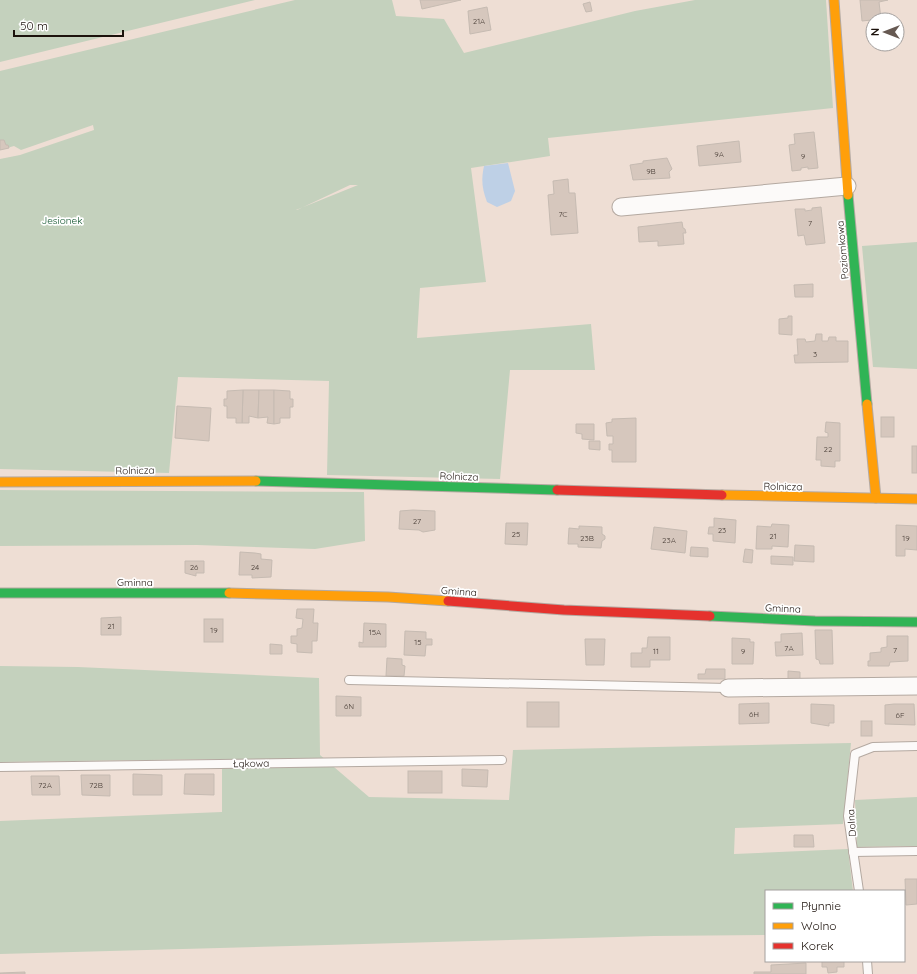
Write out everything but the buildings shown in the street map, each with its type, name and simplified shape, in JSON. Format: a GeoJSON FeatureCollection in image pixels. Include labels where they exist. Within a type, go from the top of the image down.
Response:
{"type":"FeatureCollection","features":[{"type":"Feature","properties":{"kind":"street","name":"Poziomkowa"},"geometry":{"type":"LineString","coordinates":[[834,0],[847,186],[876,498]]}},
{"type":"Feature","properties":{"kind":"street"},"geometry":{"type":"LineString","coordinates":[[621,207],[847,186]]}},
{"type":"Feature","properties":{"kind":"street","name":"Rolnicza"},"geometry":{"type":"LineString","coordinates":[[0,482],[284,482],[917,499]]}},
{"type":"Feature","properties":{"kind":"street","name":"Gminna"},"geometry":{"type":"LineString","coordinates":[[0,593],[275,593],[380,596],[571,610],[816,621],[917,622]]}},
{"type":"Feature","properties":{"kind":"street"},"geometry":{"type":"LineString","coordinates":[[728,688],[917,686]]}},
{"type":"Feature","properties":{"kind":"lane"},"geometry":{"type":"LineString","coordinates":[[348,680],[728,688]]}},
{"type":"Feature","properties":{"kind":"lane","name":"Dolna"},"geometry":{"type":"LineString","coordinates":[[859,890],[848,816],[855,754],[873,747],[917,746]]}},
{"type":"Feature","properties":{"kind":"lane","name":"Łąkowa"},"geometry":{"type":"LineString","coordinates":[[0,767],[502,760]]}},
{"type":"Feature","properties":{"kind":"lane"},"geometry":{"type":"LineString","coordinates":[[853,852],[917,851]]}},
{"type":"Feature","properties":{"kind":"lane"},"geometry":{"type":"LineString","coordinates":[[867,962],[868,974]]}},
{"type":"Feature","properties":{"kind":"green space"},"geometry":{"type":"Polygon","coordinates":[[[0,0],[255,0],[0,62],[0,0]]]}},
{"type":"Feature","properties":{"kind":"green space","name":"Jesionek"},"geometry":{"type":"Polygon","coordinates":[[[295,0],[392,0],[396,16],[444,19],[464,53],[635,11],[695,0],[826,0],[833,108],[548,138],[550,156],[471,168],[486,282],[420,288],[417,338],[591,324],[595,370],[510,370],[500,479],[327,475],[329,381],[178,377],[169,473],[0,469],[0,159],[20,155],[94,130],[93,125],[21,150],[14,146],[0,150],[0,71],[295,0]],[[350,185],[303,207],[358,185],[350,185]]]}},
{"type":"Feature","properties":{"kind":"green space"},"geometry":{"type":"Polygon","coordinates":[[[917,242],[917,369],[873,367],[862,246],[917,242]]]}},
{"type":"Feature","properties":{"kind":"green space"},"geometry":{"type":"Polygon","coordinates":[[[0,490],[364,492],[365,541],[315,549],[197,545],[0,546],[0,490]]]}},
{"type":"Feature","properties":{"kind":"green space"},"geometry":{"type":"Polygon","coordinates":[[[0,666],[78,667],[319,678],[320,755],[369,797],[509,800],[513,750],[851,743],[843,824],[735,828],[734,854],[848,849],[853,890],[765,890],[765,935],[654,936],[0,954],[0,821],[222,812],[222,759],[0,762],[0,666]]]}},
{"type":"Feature","properties":{"kind":"green space"},"geometry":{"type":"Polygon","coordinates":[[[917,797],[917,846],[857,847],[855,800],[917,797]]]}},
{"type":"Feature","properties":{"kind":"water"},"geometry":{"type":"Polygon","coordinates":[[[508,163],[515,191],[511,201],[497,207],[487,202],[485,197],[482,180],[484,166],[508,163]]]}},
{"type":"Feature","properties":{"kind":"traffic: fast"},"geometry":{"type":"LineString","coordinates":[[848,195],[867,404]]}},
{"type":"Feature","properties":{"kind":"traffic: fast"},"geometry":{"type":"LineString","coordinates":[[256,481],[557,490]]}},
{"type":"Feature","properties":{"kind":"traffic: fast"},"geometry":{"type":"LineString","coordinates":[[0,593],[229,593]]}},
{"type":"Feature","properties":{"kind":"traffic: fast"},"geometry":{"type":"LineString","coordinates":[[710,616],[815,621],[917,622]]}},
{"type":"Feature","properties":{"kind":"traffic: slow"},"geometry":{"type":"LineString","coordinates":[[834,0],[848,195]]}},
{"type":"Feature","properties":{"kind":"traffic: slow"},"geometry":{"type":"LineString","coordinates":[[867,404],[876,498]]}},
{"type":"Feature","properties":{"kind":"traffic: slow"},"geometry":{"type":"LineString","coordinates":[[0,482],[256,481]]}},
{"type":"Feature","properties":{"kind":"traffic: slow"},"geometry":{"type":"LineString","coordinates":[[722,495],[917,499]]}},
{"type":"Feature","properties":{"kind":"traffic: slow"},"geometry":{"type":"LineString","coordinates":[[229,593],[388,597],[448,601]]}},
{"type":"Feature","properties":{"kind":"traffic: jam"},"geometry":{"type":"LineString","coordinates":[[557,490],[722,495]]}},
{"type":"Feature","properties":{"kind":"traffic: jam"},"geometry":{"type":"LineString","coordinates":[[448,601],[564,610],[710,616]]}}]}
